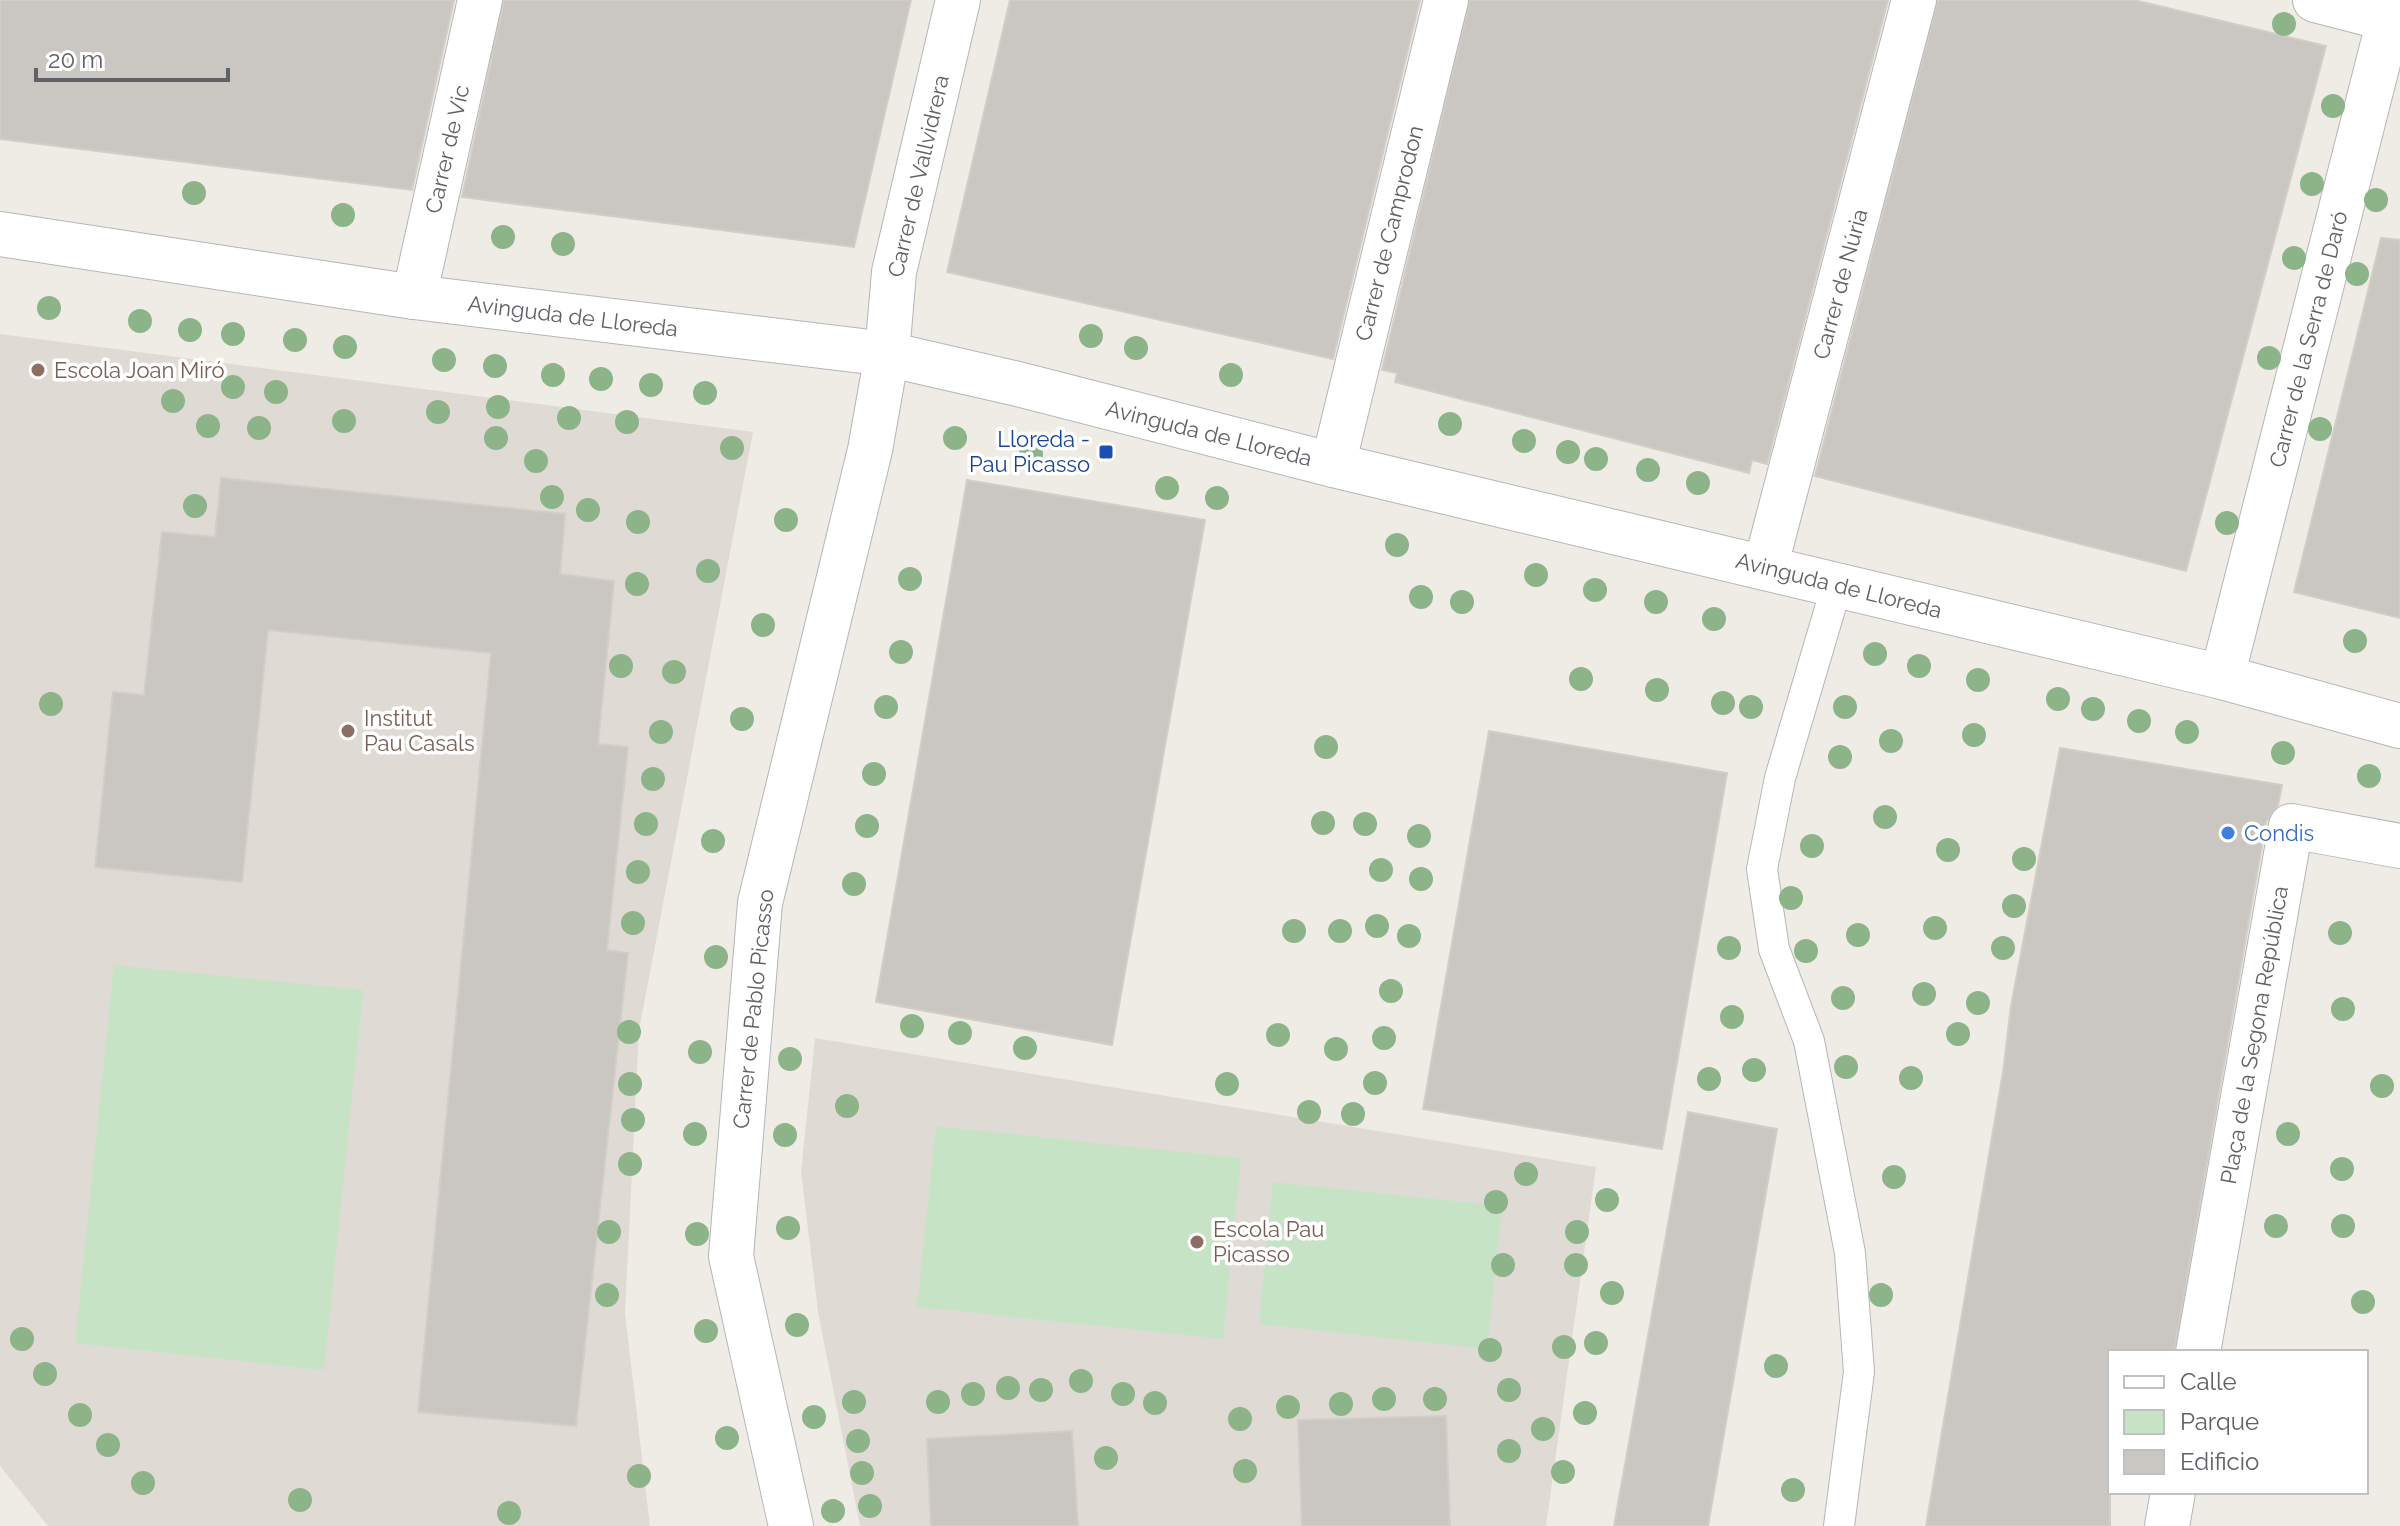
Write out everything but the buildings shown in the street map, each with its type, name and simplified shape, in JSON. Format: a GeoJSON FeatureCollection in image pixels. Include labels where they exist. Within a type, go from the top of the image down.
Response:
{"type":"FeatureCollection","features":[{"type":"Feature","properties":{"kind":"street","name":"Carrer de Vic"},"geometry":{"type":"LineString","coordinates":[[414,297],[480,0]]}},
{"type":"Feature","properties":{"kind":"street","name":"Carrer de Vallvidrera"},"geometry":{"type":"LineString","coordinates":[[887,354],[894,272],[958,0]]}},
{"type":"Feature","properties":{"kind":"street","name":"Carrer de Camprodon"},"geometry":{"type":"LineString","coordinates":[[1333,465],[1446,0]]}},
{"type":"Feature","properties":{"kind":"street","name":"Carrer de Núria"},"geometry":{"type":"LineString","coordinates":[[1765,568],[1914,0]]}},
{"type":"Feature","properties":{"kind":"street"},"geometry":{"type":"LineString","coordinates":[[2315,0],[2394,14]]}},
{"type":"Feature","properties":{"kind":"street","name":"Carrer de la Serra de Daró"},"geometry":{"type":"LineString","coordinates":[[2222,677],[2394,14]]}},
{"type":"Feature","properties":{"kind":"street","name":"Avinguda de Lloreda"},"geometry":{"type":"LineString","coordinates":[[0,234],[414,297],[887,354],[1018,384],[1333,465],[2222,677],[2400,726]]}},
{"type":"Feature","properties":{"kind":"street","name":"Carrer de Pablo Picasso"},"geometry":{"type":"LineString","coordinates":[[791,1526],[731,1256],[732,1240],[760,903],[870,450],[887,354]]}},
{"type":"Feature","properties":{"kind":"street","name":"Plaça de la Segona República"},"geometry":{"type":"LineString","coordinates":[[2198,1350],[2291,826],[2400,846]]}},
{"type":"Feature","properties":{"kind":"street"},"geometry":{"type":"LineString","coordinates":[[2167,1526],[2173,1494]]}},
{"type":"Feature","properties":{"kind":"lane"},"geometry":{"type":"LineString","coordinates":[[1837,585],[1780,778],[1762,869],[1774,949],[1809,1041],[1850,1253],[1859,1372],[1839,1526]]}},
{"type":"Feature","properties":{"kind":"shaded area","name":"Institut Pau Casals"},"geometry":{"type":"Polygon","coordinates":[[[0,334],[753,432],[639,1030],[625,1313],[650,1526],[48,1526],[0,1466],[0,334]]]}},
{"type":"Feature","properties":{"kind":"shaded area","name":"Escola Pau Picasso"},"geometry":{"type":"Polygon","coordinates":[[[815,1038],[1596,1167],[1546,1526],[860,1526],[818,1312],[801,1172],[815,1038]]]}},
{"type":"Feature","properties":{"kind":"green space"},"geometry":{"type":"Polygon","coordinates":[[[114,965],[363,990],[324,1370],[75,1343],[114,965]]]}},
{"type":"Feature","properties":{"kind":"green space"},"geometry":{"type":"Polygon","coordinates":[[[936,1126],[1241,1158],[1223,1339],[917,1307],[936,1126]]]}},
{"type":"Feature","properties":{"kind":"green space"},"geometry":{"type":"Polygon","coordinates":[[[1273,1182],[1502,1206],[1487,1349],[1259,1324],[1273,1182]]]}},
{"type":"Feature","properties":{"kind":"place","name":"Escola Joan Miró"},"geometry":{"type":"Point","coordinates":[38,370]}},
{"type":"Feature","properties":{"kind":"place","name":"Lloreda - Pau Picasso"},"geometry":{"type":"Point","coordinates":[1106,452]}},
{"type":"Feature","properties":{"kind":"place","name":"Institut Pau Casals"},"geometry":{"type":"Point","coordinates":[348,731]}},
{"type":"Feature","properties":{"kind":"place","name":"Condis"},"geometry":{"type":"Point","coordinates":[2228,833]}},
{"type":"Feature","properties":{"kind":"place","name":"Escola Pau Picasso"},"geometry":{"type":"Point","coordinates":[1197,1242]}}]}
